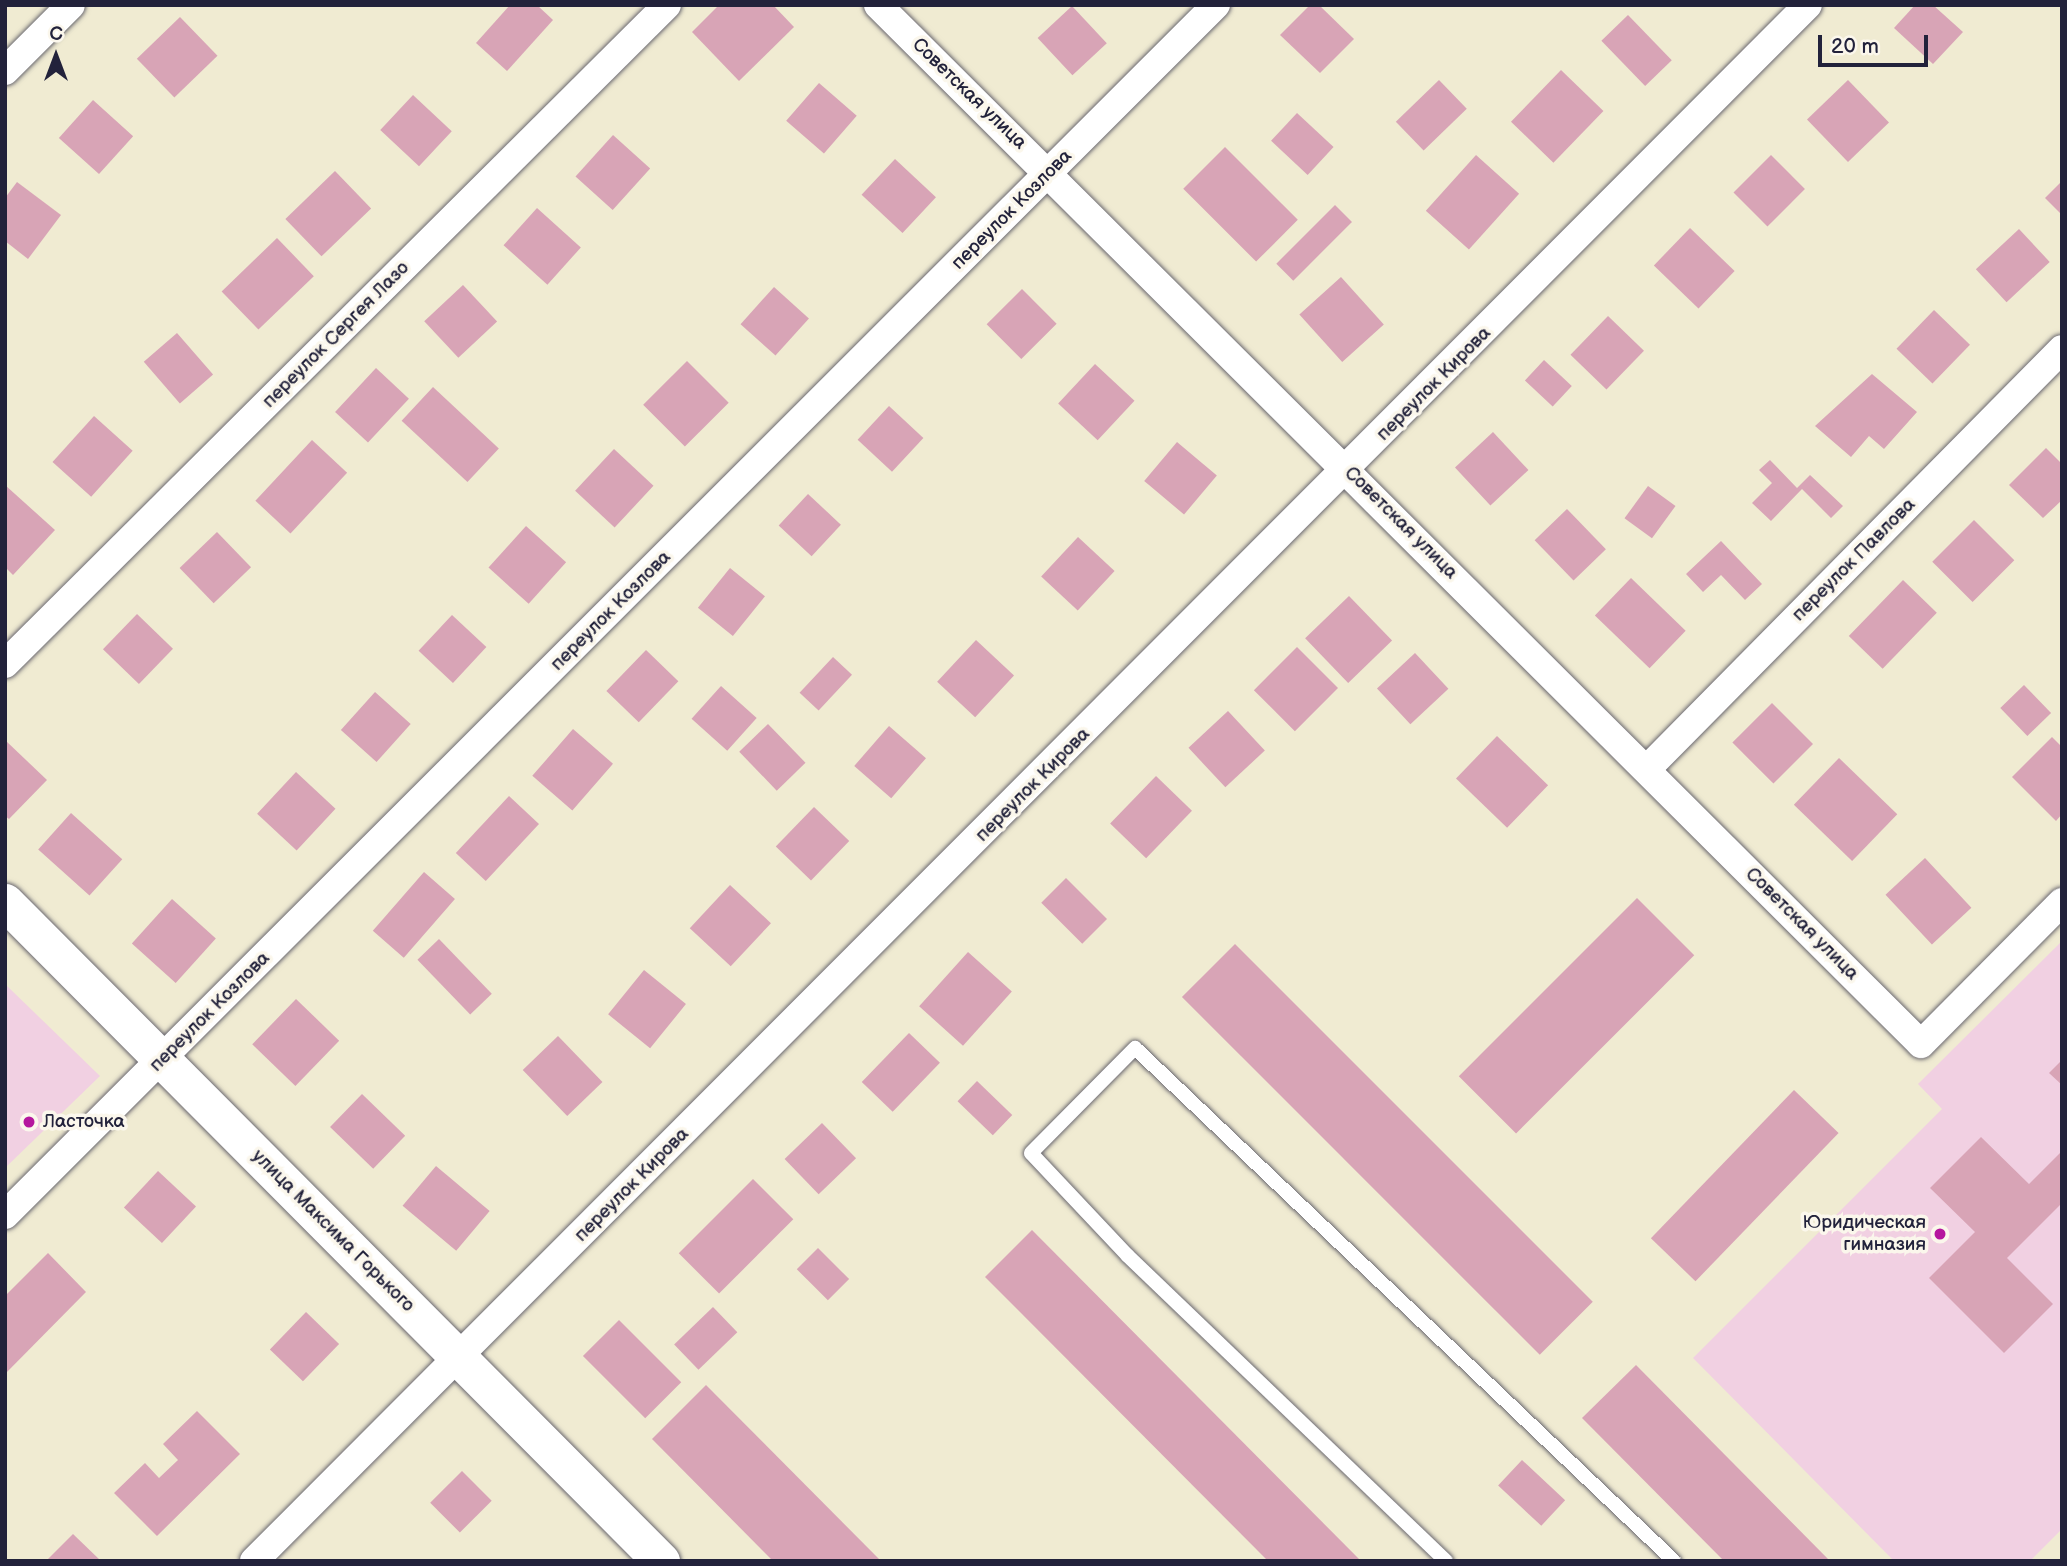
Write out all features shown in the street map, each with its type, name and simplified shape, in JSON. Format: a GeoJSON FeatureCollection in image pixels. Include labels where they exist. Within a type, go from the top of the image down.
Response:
{"type":"FeatureCollection","features":[{"type":"Feature","properties":{"kind":"street"},"geometry":{"type":"LineString","coordinates":[[5,71],[71,5]]}},
{"type":"Feature","properties":{"kind":"street","name":"переулок Сергея Лазо"},"geometry":{"type":"LineString","coordinates":[[5,664],[667,5]]}},
{"type":"Feature","properties":{"kind":"street","name":"Советская улица"},"geometry":{"type":"LineString","coordinates":[[878,5],[1050,172],[1921,1044],[2062,902]]}},
{"type":"Feature","properties":{"kind":"street","name":"переулок Козлова"},"geometry":{"type":"LineString","coordinates":[[5,1215],[1216,5]]}},
{"type":"Feature","properties":{"kind":"street","name":"переулок Кирова"},"geometry":{"type":"LineString","coordinates":[[254,1561],[1348,470],[1808,5]]}},
{"type":"Feature","properties":{"kind":"street","name":"переулок Павлова"},"geometry":{"type":"LineString","coordinates":[[1647,770],[2062,350]]}},
{"type":"Feature","properties":{"kind":"street","name":"улица Максима Горького"},"geometry":{"type":"LineString","coordinates":[[5,902],[164,1058],[661,1561]]}},
{"type":"Feature","properties":{"kind":"lane"},"geometry":{"type":"LineString","coordinates":[[1446,1561],[1128,1256],[1031,1153],[1135,1048],[1674,1561]]}},
{"type":"Feature","properties":{"kind":"shaded area","name":"Юридическая гимназия"},"geometry":{"type":"Polygon","coordinates":[[[2062,941],[2062,1529],[2030,1561],[1894,1561],[1693,1358],[1942,1109],[1918,1084],[2062,941]]]}},
{"type":"Feature","properties":{"kind":"shaded area","name":"Ласточка"},"geometry":{"type":"Polygon","coordinates":[[[5,984],[100,1076],[5,1168],[5,984]]]}},
{"type":"Feature","properties":{"kind":"building"},"geometry":{"type":"Polygon","coordinates":[[[510,5],[537,5],[553,20],[507,71],[476,43],[510,5]]]}},
{"type":"Feature","properties":{"kind":"building"},"geometry":{"type":"Polygon","coordinates":[[[719,5],[773,5],[794,27],[739,81],[692,32],[719,5]]]}},
{"type":"Feature","properties":{"kind":"building"},"geometry":{"type":"Polygon","coordinates":[[[1310,5],[1319,5],[1354,39],[1320,73],[1280,35],[1310,5]]]}},
{"type":"Feature","properties":{"kind":"building"},"geometry":{"type":"Polygon","coordinates":[[[1915,5],[1933,5],[1963,32],[1933,64],[1894,28],[1915,5]]]}},
{"type":"Feature","properties":{"kind":"building"},"geometry":{"type":"Polygon","coordinates":[[[1072,6],[1107,43],[1072,75],[1038,38],[1072,6]]]}},
{"type":"Feature","properties":{"kind":"building"},"geometry":{"type":"Polygon","coordinates":[[[1628,15],[1672,60],[1645,86],[1601,41],[1628,15]]]}},
{"type":"Feature","properties":{"kind":"building"},"geometry":{"type":"Polygon","coordinates":[[[180,17],[218,56],[174,98],[137,59],[180,17]]]}},
{"type":"Feature","properties":{"kind":"building"},"geometry":{"type":"Polygon","coordinates":[[[1561,70],[1603,111],[1553,163],[1511,122],[1561,70]]]}},
{"type":"Feature","properties":{"kind":"building"},"geometry":{"type":"Polygon","coordinates":[[[1439,80],[1467,109],[1424,150],[1396,122],[1439,80]]]}},
{"type":"Feature","properties":{"kind":"building"},"geometry":{"type":"Polygon","coordinates":[[[1848,80],[1889,122],[1848,162],[1807,120],[1848,80]]]}},
{"type":"Feature","properties":{"kind":"building"},"geometry":{"type":"Polygon","coordinates":[[[819,83],[857,116],[824,154],[786,121],[819,83]]]}},
{"type":"Feature","properties":{"kind":"building"},"geometry":{"type":"Polygon","coordinates":[[[413,95],[452,131],[419,166],[380,130],[413,95]]]}},
{"type":"Feature","properties":{"kind":"building"},"geometry":{"type":"Polygon","coordinates":[[[93,100],[133,136],[99,174],[59,138],[93,100]]]}},
{"type":"Feature","properties":{"kind":"building"},"geometry":{"type":"Polygon","coordinates":[[[1297,113],[1334,147],[1308,175],[1271,141],[1297,113]]]}},
{"type":"Feature","properties":{"kind":"building"},"geometry":{"type":"Polygon","coordinates":[[[613,135],[650,168],[613,210],[576,177],[613,135]]]}},
{"type":"Feature","properties":{"kind":"building"},"geometry":{"type":"Polygon","coordinates":[[[1225,147],[1298,220],[1256,262],[1183,189],[1225,147]]]}},
{"type":"Feature","properties":{"kind":"building"},"geometry":{"type":"Polygon","coordinates":[[[1476,155],[1519,194],[1469,250],[1426,211],[1476,155]]]}},
{"type":"Feature","properties":{"kind":"building"},"geometry":{"type":"Polygon","coordinates":[[[1771,155],[1805,189],[1767,226],[1734,192],[1771,155]]]}},
{"type":"Feature","properties":{"kind":"building"},"geometry":{"type":"Polygon","coordinates":[[[895,159],[936,197],[903,233],[862,195],[895,159]]]}},
{"type":"Feature","properties":{"kind":"building"},"geometry":{"type":"Polygon","coordinates":[[[335,171],[371,208],[321,256],[285,219],[335,171]]]}},
{"type":"Feature","properties":{"kind":"building"},"geometry":{"type":"Polygon","coordinates":[[[2062,181],[2062,215],[2045,198],[2062,181]]]}},
{"type":"Feature","properties":{"kind":"building"},"geometry":{"type":"Polygon","coordinates":[[[17,182],[61,215],[28,259],[5,241],[5,198],[17,182]]]}},
{"type":"Feature","properties":{"kind":"building"},"geometry":{"type":"Polygon","coordinates":[[[1335,205],[1352,222],[1293,281],[1276,264],[1335,205]]]}},
{"type":"Feature","properties":{"kind":"building"},"geometry":{"type":"Polygon","coordinates":[[[537,208],[581,247],[547,285],[504,245],[537,208]]]}},
{"type":"Feature","properties":{"kind":"building"},"geometry":{"type":"Polygon","coordinates":[[[1690,228],[1735,271],[1698,308],[1654,265],[1690,228]]]}},
{"type":"Feature","properties":{"kind":"building"},"geometry":{"type":"Polygon","coordinates":[[[2019,229],[2050,262],[2007,302],[1976,269],[2019,229]]]}},
{"type":"Feature","properties":{"kind":"building"},"geometry":{"type":"Polygon","coordinates":[[[277,238],[314,276],[258,330],[222,291],[277,238]]]}},
{"type":"Feature","properties":{"kind":"building"},"geometry":{"type":"Polygon","coordinates":[[[1341,277],[1384,325],[1342,362],[1299,314],[1341,277]]]}},
{"type":"Feature","properties":{"kind":"building"},"geometry":{"type":"Polygon","coordinates":[[[463,285],[497,322],[458,358],[424,321],[463,285]]]}},
{"type":"Feature","properties":{"kind":"building"},"geometry":{"type":"Polygon","coordinates":[[[774,287],[809,318],[775,356],[741,324],[774,287]]]}},
{"type":"Feature","properties":{"kind":"building"},"geometry":{"type":"Polygon","coordinates":[[[1022,289],[1057,324],[1021,359],[987,324],[1022,289]]]}},
{"type":"Feature","properties":{"kind":"building"},"geometry":{"type":"Polygon","coordinates":[[[1934,310],[1970,345],[1932,384],[1896,349],[1934,310]]]}},
{"type":"Feature","properties":{"kind":"building"},"geometry":{"type":"Polygon","coordinates":[[[1608,316],[1644,351],[1606,390],[1570,355],[1608,316]]]}},
{"type":"Feature","properties":{"kind":"building"},"geometry":{"type":"Polygon","coordinates":[[[177,333],[213,375],[180,403],[144,362],[177,333]]]}},
{"type":"Feature","properties":{"kind":"building"},"geometry":{"type":"Polygon","coordinates":[[[1544,360],[1572,386],[1553,406],[1525,380],[1544,360]]]}},
{"type":"Feature","properties":{"kind":"building"},"geometry":{"type":"Polygon","coordinates":[[[687,361],[729,403],[685,447],[643,405],[687,361]]]}},
{"type":"Feature","properties":{"kind":"building"},"geometry":{"type":"Polygon","coordinates":[[[1095,364],[1134,401],[1098,440],[1058,403],[1095,364]]]}},
{"type":"Feature","properties":{"kind":"building"},"geometry":{"type":"Polygon","coordinates":[[[376,368],[409,399],[368,443],[335,412],[376,368]]]}},
{"type":"Feature","properties":{"kind":"building"},"geometry":{"type":"Polygon","coordinates":[[[1872,374],[1917,412],[1884,449],[1869,436],[1851,457],[1815,426],[1872,374]]]}},
{"type":"Feature","properties":{"kind":"building"},"geometry":{"type":"Polygon","coordinates":[[[433,387],[499,448],[467,482],[402,421],[433,387]]]}},
{"type":"Feature","properties":{"kind":"building"},"geometry":{"type":"Polygon","coordinates":[[[889,406],[923,438],[892,472],[858,440],[889,406]]]}},
{"type":"Feature","properties":{"kind":"building"},"geometry":{"type":"Polygon","coordinates":[[[94,416],[133,451],[91,497],[53,462],[94,416]]]}},
{"type":"Feature","properties":{"kind":"building"},"geometry":{"type":"Polygon","coordinates":[[[1493,432],[1528,470],[1490,505],[1455,467],[1493,432]]]}},
{"type":"Feature","properties":{"kind":"building"},"geometry":{"type":"Polygon","coordinates":[[[312,440],[347,473],[290,533],[255,501],[312,440]]]}},
{"type":"Feature","properties":{"kind":"building"},"geometry":{"type":"Polygon","coordinates":[[[1177,442],[1217,475],[1184,514],[1144,481],[1177,442]]]}},
{"type":"Feature","properties":{"kind":"building"},"geometry":{"type":"Polygon","coordinates":[[[2046,448],[2062,464],[2062,500],[2043,518],[2009,485],[2046,448]]]}},
{"type":"Feature","properties":{"kind":"building"},"geometry":{"type":"Polygon","coordinates":[[[614,449],[653,486],[615,528],[575,491],[614,449]]]}},
{"type":"Feature","properties":{"kind":"building"},"geometry":{"type":"Polygon","coordinates":[[[1770,460],[1797,488],[1810,475],[1843,506],[1831,518],[1802,489],[1771,521],[1752,503],[1772,483],[1759,470],[1770,460]]]}},
{"type":"Feature","properties":{"kind":"building"},"geometry":{"type":"Polygon","coordinates":[[[5,485],[55,530],[13,575],[5,567],[5,485]]]}},
{"type":"Feature","properties":{"kind":"building"},"geometry":{"type":"Polygon","coordinates":[[[1648,486],[1676,506],[1652,538],[1624,518],[1648,486]]]}},
{"type":"Feature","properties":{"kind":"building"},"geometry":{"type":"Polygon","coordinates":[[[808,494],[841,525],[812,556],[779,525],[808,494]]]}},
{"type":"Feature","properties":{"kind":"building"},"geometry":{"type":"Polygon","coordinates":[[[1567,509],[1606,549],[1574,581],[1535,540],[1567,509]]]}},
{"type":"Feature","properties":{"kind":"building"},"geometry":{"type":"Polygon","coordinates":[[[1974,520],[2014,560],[1973,602],[1932,562],[1974,520]]]}},
{"type":"Feature","properties":{"kind":"building"},"geometry":{"type":"Polygon","coordinates":[[[526,526],[566,562],[529,604],[489,568],[526,526]]]}},
{"type":"Feature","properties":{"kind":"building"},"geometry":{"type":"Polygon","coordinates":[[[217,532],[251,567],[214,603],[180,568],[217,532]]]}},
{"type":"Feature","properties":{"kind":"building"},"geometry":{"type":"Polygon","coordinates":[[[1078,537],[1115,571],[1078,611],[1041,576],[1078,537]]]}},
{"type":"Feature","properties":{"kind":"building"},"geometry":{"type":"Polygon","coordinates":[[[1721,541],[1762,584],[1745,600],[1721,575],[1703,592],[1686,574],[1721,541]]]}},
{"type":"Feature","properties":{"kind":"building"},"geometry":{"type":"Polygon","coordinates":[[[730,568],[765,596],[733,636],[698,608],[730,568]]]}},
{"type":"Feature","properties":{"kind":"building"},"geometry":{"type":"Polygon","coordinates":[[[1631,578],[1686,631],[1650,668],[1595,615],[1631,578]]]}},
{"type":"Feature","properties":{"kind":"building"},"geometry":{"type":"Polygon","coordinates":[[[1903,580],[1937,613],[1883,669],[1849,636],[1903,580]]]}},
{"type":"Feature","properties":{"kind":"building"},"geometry":{"type":"Polygon","coordinates":[[[1349,596],[1392,641],[1348,683],[1305,638],[1349,596]]]}},
{"type":"Feature","properties":{"kind":"building"},"geometry":{"type":"Polygon","coordinates":[[[137,614],[173,649],[139,684],[103,649],[137,614]]]}},
{"type":"Feature","properties":{"kind":"building"},"geometry":{"type":"Polygon","coordinates":[[[452,615],[486,647],[453,683],[419,651],[452,615]]]}},
{"type":"Feature","properties":{"kind":"building"},"geometry":{"type":"Polygon","coordinates":[[[976,640],[1014,675],[975,717],[937,682],[976,640]]]}},
{"type":"Feature","properties":{"kind":"building"},"geometry":{"type":"Polygon","coordinates":[[[1297,647],[1338,688],[1295,731],[1254,690],[1297,647]]]}},
{"type":"Feature","properties":{"kind":"building"},"geometry":{"type":"Polygon","coordinates":[[[646,650],[678,681],[639,722],[606,691],[646,650]]]}},
{"type":"Feature","properties":{"kind":"building"},"geometry":{"type":"Polygon","coordinates":[[[1415,653],[1448,689],[1410,724],[1377,688],[1415,653]]]}},
{"type":"Feature","properties":{"kind":"building"},"geometry":{"type":"Polygon","coordinates":[[[833,657],[852,675],[819,711],[800,693],[833,657]]]}},
{"type":"Feature","properties":{"kind":"building"},"geometry":{"type":"Polygon","coordinates":[[[2024,685],[2051,713],[2027,736],[2000,708],[2024,685]]]}},
{"type":"Feature","properties":{"kind":"building"},"geometry":{"type":"Polygon","coordinates":[[[721,686],[757,718],[727,751],[692,719],[721,686]]]}},
{"type":"Feature","properties":{"kind":"building"},"geometry":{"type":"Polygon","coordinates":[[[375,692],[411,724],[377,762],[341,730],[375,692]]]}},
{"type":"Feature","properties":{"kind":"building"},"geometry":{"type":"Polygon","coordinates":[[[1772,703],[1813,744],[1773,784],[1732,743],[1772,703]]]}},
{"type":"Feature","properties":{"kind":"building"},"geometry":{"type":"Polygon","coordinates":[[[1228,711],[1265,750],[1225,787],[1189,748],[1228,711]]]}},
{"type":"Feature","properties":{"kind":"building"},"geometry":{"type":"Polygon","coordinates":[[[768,724],[806,763],[777,791],[739,752],[768,724]]]}},
{"type":"Feature","properties":{"kind":"building"},"geometry":{"type":"Polygon","coordinates":[[[889,726],[926,758],[891,798],[854,766],[889,726]]]}},
{"type":"Feature","properties":{"kind":"building"},"geometry":{"type":"Polygon","coordinates":[[[573,729],[613,764],[572,811],[532,776],[573,729]]]}},
{"type":"Feature","properties":{"kind":"building"},"geometry":{"type":"Polygon","coordinates":[[[1497,736],[1548,785],[1507,828],[1456,778],[1497,736]]]}},
{"type":"Feature","properties":{"kind":"building"},"geometry":{"type":"Polygon","coordinates":[[[2052,737],[2062,747],[2062,814],[2056,821],[2012,777],[2052,737]]]}},
{"type":"Feature","properties":{"kind":"building"},"geometry":{"type":"Polygon","coordinates":[[[5,740],[47,780],[9,819],[5,816],[5,740]]]}},
{"type":"Feature","properties":{"kind":"building"},"geometry":{"type":"Polygon","coordinates":[[[1839,758],[1897,814],[1852,861],[1794,805],[1839,758]]]}},
{"type":"Feature","properties":{"kind":"building"},"geometry":{"type":"Polygon","coordinates":[[[296,772],[335,809],[297,851],[257,814],[296,772]]]}},
{"type":"Feature","properties":{"kind":"building"},"geometry":{"type":"Polygon","coordinates":[[[1156,776],[1192,811],[1146,858],[1110,823],[1156,776]]]}},
{"type":"Feature","properties":{"kind":"building"},"geometry":{"type":"Polygon","coordinates":[[[509,796],[539,824],[486,881],[456,853],[509,796]]]}},
{"type":"Feature","properties":{"kind":"building"},"geometry":{"type":"Polygon","coordinates":[[[814,807],[849,841],[811,881],[776,847],[814,807]]]}},
{"type":"Feature","properties":{"kind":"building"},"geometry":{"type":"Polygon","coordinates":[[[71,813],[122,859],[89,896],[38,849],[71,813]]]}},
{"type":"Feature","properties":{"kind":"building"},"geometry":{"type":"Polygon","coordinates":[[[1925,858],[1971,908],[1932,945],[1886,895],[1925,858]]]}},
{"type":"Feature","properties":{"kind":"building"},"geometry":{"type":"Polygon","coordinates":[[[424,872],[455,899],[404,958],[373,931],[424,872]]]}},
{"type":"Feature","properties":{"kind":"building"},"geometry":{"type":"Polygon","coordinates":[[[1066,878],[1107,919],[1082,944],[1041,903],[1066,878]]]}},
{"type":"Feature","properties":{"kind":"building"},"geometry":{"type":"Polygon","coordinates":[[[730,885],[771,923],[731,966],[690,928],[730,885]]]}},
{"type":"Feature","properties":{"kind":"building"},"geometry":{"type":"Polygon","coordinates":[[[1637,898],[1694,955],[1516,1133],[1459,1076],[1637,898]]]}},
{"type":"Feature","properties":{"kind":"building"},"geometry":{"type":"Polygon","coordinates":[[[172,899],[216,938],[176,983],[132,944],[172,899]]]}},
{"type":"Feature","properties":{"kind":"building"},"geometry":{"type":"Polygon","coordinates":[[[439,939],[492,994],[470,1015],[417,960],[439,939]]]}},
{"type":"Feature","properties":{"kind":"building"},"geometry":{"type":"Polygon","coordinates":[[[1235,944],[1593,1302],[1540,1355],[1182,997],[1235,944]]]}},
{"type":"Feature","properties":{"kind":"building"},"geometry":{"type":"Polygon","coordinates":[[[968,952],[1012,991],[963,1046],[919,1006],[968,952]]]}},
{"type":"Feature","properties":{"kind":"building"},"geometry":{"type":"Polygon","coordinates":[[[644,970],[686,1004],[650,1048],[608,1014],[644,970]]]}},
{"type":"Feature","properties":{"kind":"building"},"geometry":{"type":"Polygon","coordinates":[[[296,999],[339,1041],[295,1086],[252,1044],[296,999]]]}},
{"type":"Feature","properties":{"kind":"building"},"geometry":{"type":"Polygon","coordinates":[[[909,1033],[940,1063],[893,1112],[862,1082],[909,1033]]]}},
{"type":"Feature","properties":{"kind":"building"},"geometry":{"type":"Polygon","coordinates":[[[558,1036],[602,1082],[567,1116],[523,1070],[558,1036]]]}},
{"type":"Feature","properties":{"kind":"building"},"geometry":{"type":"Polygon","coordinates":[[[2062,1060],[2062,1085],[2049,1073],[2062,1060]]]}},
{"type":"Feature","properties":{"kind":"building"},"geometry":{"type":"Polygon","coordinates":[[[977,1081],[1012,1115],[993,1135],[958,1101],[977,1081]]]}},
{"type":"Feature","properties":{"kind":"building"},"geometry":{"type":"Polygon","coordinates":[[[1794,1090],[1839,1133],[1695,1281],[1651,1238],[1794,1090]]]}},
{"type":"Feature","properties":{"kind":"building"},"geometry":{"type":"Polygon","coordinates":[[[362,1094],[405,1136],[373,1169],[330,1127],[362,1094]]]}},
{"type":"Feature","properties":{"kind":"building"},"geometry":{"type":"Polygon","coordinates":[[[822,1123],[856,1158],[819,1194],[785,1159],[822,1123]]]}},
{"type":"Feature","properties":{"kind":"building"},"geometry":{"type":"Polygon","coordinates":[[[1981,1137],[2029,1184],[2062,1151],[2062,1203],[2007,1258],[2053,1304],[2004,1353],[1929,1278],[1975,1232],[1930,1188],[1981,1137]]]}},
{"type":"Feature","properties":{"kind":"building"},"geometry":{"type":"Polygon","coordinates":[[[436,1166],[490,1211],[456,1251],[403,1206],[436,1166]]]}},
{"type":"Feature","properties":{"kind":"building"},"geometry":{"type":"Polygon","coordinates":[[[158,1171],[196,1206],[162,1243],[124,1208],[158,1171]]]}},
{"type":"Feature","properties":{"kind":"building"},"geometry":{"type":"Polygon","coordinates":[[[753,1179],[793,1219],[719,1294],[679,1253],[753,1179]]]}},
{"type":"Feature","properties":{"kind":"building"},"geometry":{"type":"Polygon","coordinates":[[[1032,1230],[1361,1561],[1268,1561],[985,1277],[1032,1230]]]}},
{"type":"Feature","properties":{"kind":"building"},"geometry":{"type":"Polygon","coordinates":[[[818,1248],[849,1279],[828,1300],[797,1269],[818,1248]]]}},
{"type":"Feature","properties":{"kind":"building"},"geometry":{"type":"Polygon","coordinates":[[[48,1253],[86,1292],[5,1374],[5,1296],[48,1253]]]}},
{"type":"Feature","properties":{"kind":"building"},"geometry":{"type":"Polygon","coordinates":[[[713,1307],[737,1332],[698,1370],[674,1345],[713,1307]]]}},
{"type":"Feature","properties":{"kind":"building"},"geometry":{"type":"Polygon","coordinates":[[[306,1312],[339,1344],[303,1381],[270,1349],[306,1312]]]}},
{"type":"Feature","properties":{"kind":"building"},"geometry":{"type":"Polygon","coordinates":[[[619,1320],[681,1382],[645,1418],[583,1356],[619,1320]]]}},
{"type":"Feature","properties":{"kind":"building"},"geometry":{"type":"Polygon","coordinates":[[[1636,1365],[1830,1561],[1724,1561],[1582,1418],[1636,1365]]]}},
{"type":"Feature","properties":{"kind":"building"},"geometry":{"type":"Polygon","coordinates":[[[706,1385],[881,1561],[773,1561],[652,1439],[706,1385]]]}},
{"type":"Feature","properties":{"kind":"building"},"geometry":{"type":"Polygon","coordinates":[[[197,1411],[240,1454],[157,1536],[114,1493],[145,1463],[159,1478],[178,1460],[163,1444],[197,1411]]]}},
{"type":"Feature","properties":{"kind":"building"},"geometry":{"type":"Polygon","coordinates":[[[1522,1460],[1565,1500],[1541,1526],[1498,1486],[1522,1460]]]}},
{"type":"Feature","properties":{"kind":"building"},"geometry":{"type":"Polygon","coordinates":[[[462,1471],[492,1501],[460,1533],[430,1503],[462,1471]]]}},
{"type":"Feature","properties":{"kind":"building"},"geometry":{"type":"Polygon","coordinates":[[[73,1534],[101,1561],[46,1561],[73,1534]]]}},
{"type":"Feature","properties":{"kind":"place","name":"Ласточка"},"geometry":{"type":"Point","coordinates":[29,1122]}},
{"type":"Feature","properties":{"kind":"place","name":"Юридическая гимназия"},"geometry":{"type":"Point","coordinates":[1940,1234]}}]}
